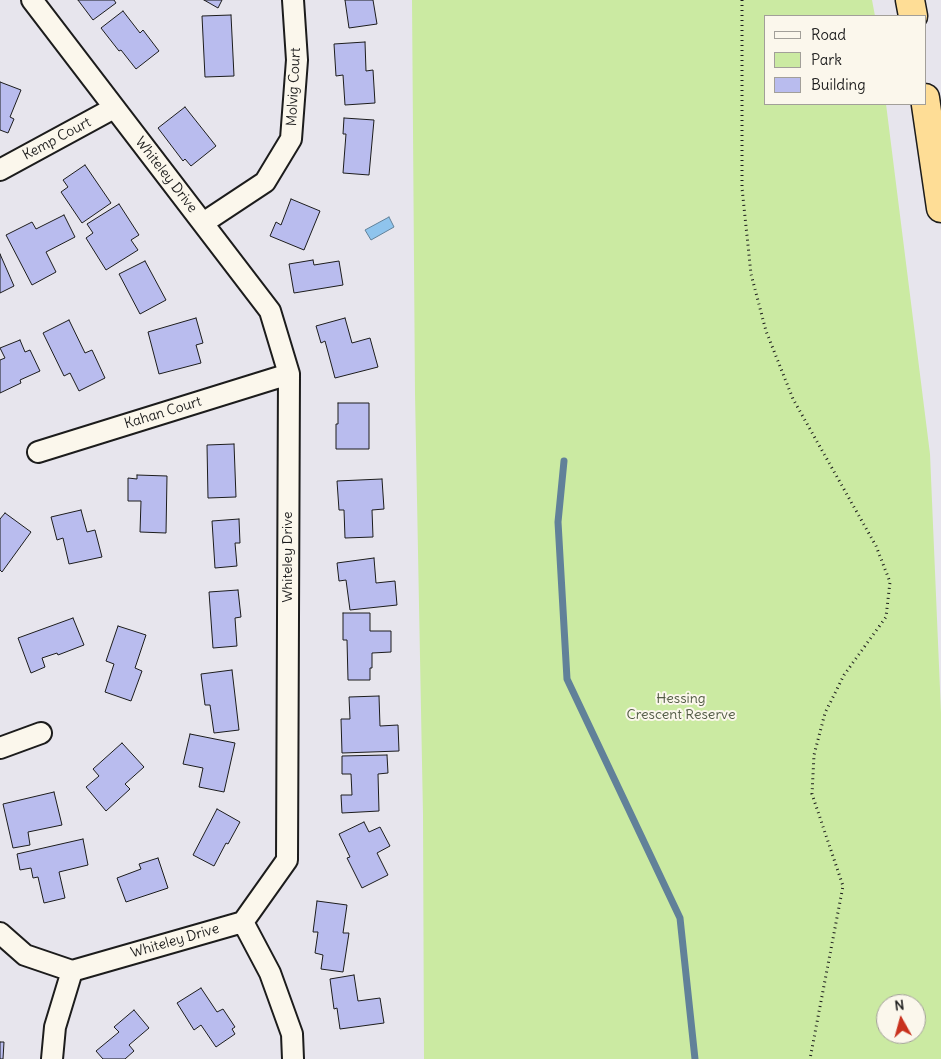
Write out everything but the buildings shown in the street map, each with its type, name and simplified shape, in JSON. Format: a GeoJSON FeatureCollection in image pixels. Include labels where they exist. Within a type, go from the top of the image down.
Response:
{"type":"FeatureCollection","features":[{"type":"Feature","properties":{"kind":"highway"},"geometry":{"type":"LineString","coordinates":[[910,0],[913,15]]}},
{"type":"Feature","properties":{"kind":"highway"},"geometry":{"type":"LineString","coordinates":[[926,105],[941,208]]}},
{"type":"Feature","properties":{"kind":"street","name":"Whiteley Drive"},"geometry":{"type":"LineString","coordinates":[[32,0],[270,311],[289,374],[288,860],[243,922],[72,971]]}},
{"type":"Feature","properties":{"kind":"street","name":"Molvig Court"},"geometry":{"type":"LineString","coordinates":[[202,223],[265,182],[291,139],[297,60],[293,0]]}},
{"type":"Feature","properties":{"kind":"street","name":"Kemp Court"},"geometry":{"type":"LineString","coordinates":[[0,170],[114,108]]}},
{"type":"Feature","properties":{"kind":"street","name":"Kahan Court"},"geometry":{"type":"LineString","coordinates":[[38,452],[289,374]]}},
{"type":"Feature","properties":{"kind":"street"},"geometry":{"type":"LineString","coordinates":[[0,748],[42,733]]}},
{"type":"Feature","properties":{"kind":"street"},"geometry":{"type":"LineString","coordinates":[[243,922],[270,973],[292,1034],[293,1059]]}},
{"type":"Feature","properties":{"kind":"street"},"geometry":{"type":"LineString","coordinates":[[0,933],[25,955],[72,971],[55,1027],[52,1059]]}},
{"type":"Feature","properties":{"kind":"path"},"geometry":{"type":"LineString","coordinates":[[742,0],[742,188],[751,274],[766,331],[793,399],[876,546],[890,582],[886,617],[844,675],[825,713],[814,755],[812,794],[843,886],[810,1059]]}},
{"type":"Feature","properties":{"kind":"green space","name":"Hessing Crescent Reserve"},"geometry":{"type":"Polygon","coordinates":[[[412,0],[872,0],[875,15],[764,15],[764,105],[886,105],[930,454],[941,713],[941,1059],[424,1059],[423,815],[415,394],[412,0]]]}},
{"type":"Feature","properties":{"kind":"water"},"geometry":{"type":"Polygon","coordinates":[[[389,217],[394,227],[371,240],[365,230],[389,217]]]}},
{"type":"Feature","properties":{"kind":"waterway"},"geometry":{"type":"LineString","coordinates":[[564,461],[558,522],[567,679],[680,918],[695,1059]]}}]}
